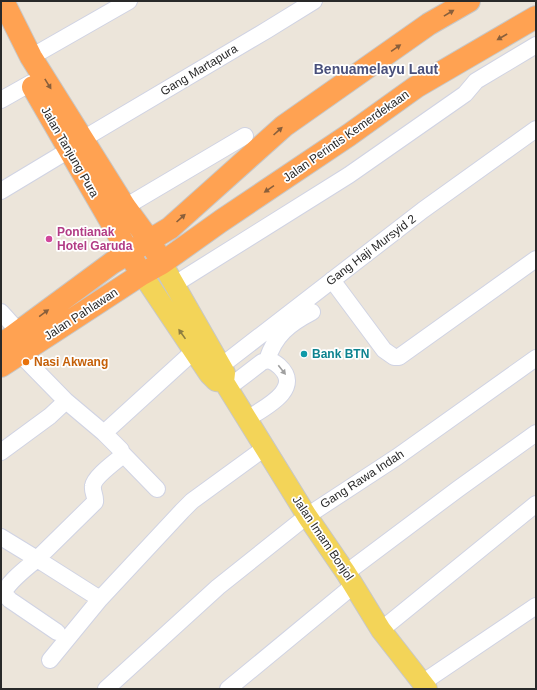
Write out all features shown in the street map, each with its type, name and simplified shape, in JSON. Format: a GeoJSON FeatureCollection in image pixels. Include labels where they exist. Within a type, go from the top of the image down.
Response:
{"type":"FeatureCollection","features":[{"type":"Feature","properties":{"kind":"highway","name":"Jalan Tanjung Pura"},"geometry":{"type":"LineString","coordinates":[[2,1],[76,144],[129,252],[142,274]]}},
{"type":"Feature","properties":{"kind":"highway"},"geometry":{"type":"LineString","coordinates":[[149,240],[170,228],[284,126],[429,24],[469,1]]}},
{"type":"Feature","properties":{"kind":"highway","name":"Jalan Perintis Kemerdekaan"},"geometry":{"type":"LineString","coordinates":[[162,263],[221,221],[349,136],[416,87],[536,17]]}},
{"type":"Feature","properties":{"kind":"highway","name":"Jalan Tanjung Pura"},"geometry":{"type":"LineString","coordinates":[[1,28],[31,83],[125,207],[149,240],[162,263]]}},
{"type":"Feature","properties":{"kind":"highway","name":"Jalan Pahlawan"},"geometry":{"type":"LineString","coordinates":[[1,366],[19,332],[129,252],[149,240]]}},
{"type":"Feature","properties":{"kind":"highway","name":"Jalan Pahlawan"},"geometry":{"type":"LineString","coordinates":[[10,349],[162,263]]}},
{"type":"Feature","properties":{"kind":"main road","name":"Jalan Imam Bonjol"},"geometry":{"type":"LineString","coordinates":[[162,263],[175,284],[221,377],[266,447],[307,516],[350,579],[381,630],[425,686]]}},
{"type":"Feature","properties":{"kind":"main road","name":"Jalan Imam Bonjol"},"geometry":{"type":"LineString","coordinates":[[142,274],[194,351],[221,377]]}},
{"type":"Feature","properties":{"kind":"street"},"geometry":{"type":"LineString","coordinates":[[31,57],[129,1]]}},
{"type":"Feature","properties":{"kind":"street","name":"Gang Martapura"},"geometry":{"type":"LineString","coordinates":[[1,191],[76,144],[314,1]]}},
{"type":"Feature","properties":{"kind":"street"},"geometry":{"type":"LineString","coordinates":[[175,284],[349,175],[465,94],[476,81],[536,45]]}},
{"type":"Feature","properties":{"kind":"street"},"geometry":{"type":"LineString","coordinates":[[1,100],[31,83]]}},
{"type":"Feature","properties":{"kind":"street","name":"Gang Haji Mursyid 2"},"geometry":{"type":"LineString","coordinates":[[221,377],[332,280],[423,210],[536,129]]}},
{"type":"Feature","properties":{"kind":"street"},"geometry":{"type":"LineString","coordinates":[[125,207],[245,136]]}},
{"type":"Feature","properties":{"kind":"street"},"geometry":{"type":"LineString","coordinates":[[332,280],[384,350],[394,357],[399,357],[536,259]]}},
{"type":"Feature","properties":{"kind":"street"},"geometry":{"type":"LineString","coordinates":[[1,312],[19,332]]}},
{"type":"Feature","properties":{"kind":"street"},"geometry":{"type":"LineString","coordinates":[[267,360],[271,349],[283,331],[312,312]]}},
{"type":"Feature","properties":{"kind":"street"},"geometry":{"type":"LineString","coordinates":[[10,349],[66,401],[104,433],[157,489]]}},
{"type":"Feature","properties":{"kind":"street"},"geometry":{"type":"LineString","coordinates":[[104,433],[194,351]]}},
{"type":"Feature","properties":{"kind":"street","name":"Gang Rawa Indah"},"geometry":{"type":"LineString","coordinates":[[106,689],[218,587],[307,516],[398,457],[536,358]]}},
{"type":"Feature","properties":{"kind":"street"},"geometry":{"type":"LineString","coordinates":[[221,377],[267,360],[274,361],[284,372],[287,378],[286,387],[275,402],[247,419]]}},
{"type":"Feature","properties":{"kind":"street"},"geometry":{"type":"LineString","coordinates":[[1,452],[50,416],[66,401]]}},
{"type":"Feature","properties":{"kind":"street"},"geometry":{"type":"LineString","coordinates":[[228,689],[350,579],[458,489],[536,433]]}},
{"type":"Feature","properties":{"kind":"street"},"geometry":{"type":"LineString","coordinates":[[50,660],[100,599],[192,501],[266,447]]}},
{"type":"Feature","properties":{"kind":"street"},"geometry":{"type":"LineString","coordinates":[[57,632],[10,600],[4,594],[5,589],[95,502],[96,498],[93,485],[96,479],[122,456],[122,453]]}},
{"type":"Feature","properties":{"kind":"street"},"geometry":{"type":"LineString","coordinates":[[381,630],[536,504]]}},
{"type":"Feature","properties":{"kind":"street"},"geometry":{"type":"LineString","coordinates":[[1,537],[100,599]]}},
{"type":"Feature","properties":{"kind":"street"},"geometry":{"type":"LineString","coordinates":[[425,686],[536,606]]}},
{"type":"Feature","properties":{"kind":"place","name":"Pontianak Hotel Garuda"},"geometry":{"type":"Point","coordinates":[49,239]}},
{"type":"Feature","properties":{"kind":"place","name":"Bank BTN"},"geometry":{"type":"Point","coordinates":[304,354]}},
{"type":"Feature","properties":{"kind":"place","name":"Nasi Akwang"},"geometry":{"type":"Point","coordinates":[26,362]}},
{"type":"Feature","properties":{"kind":"district","name":"Benuamelayu Laut"},"geometry":{"type":"Point","coordinates":[376,69]}}]}
